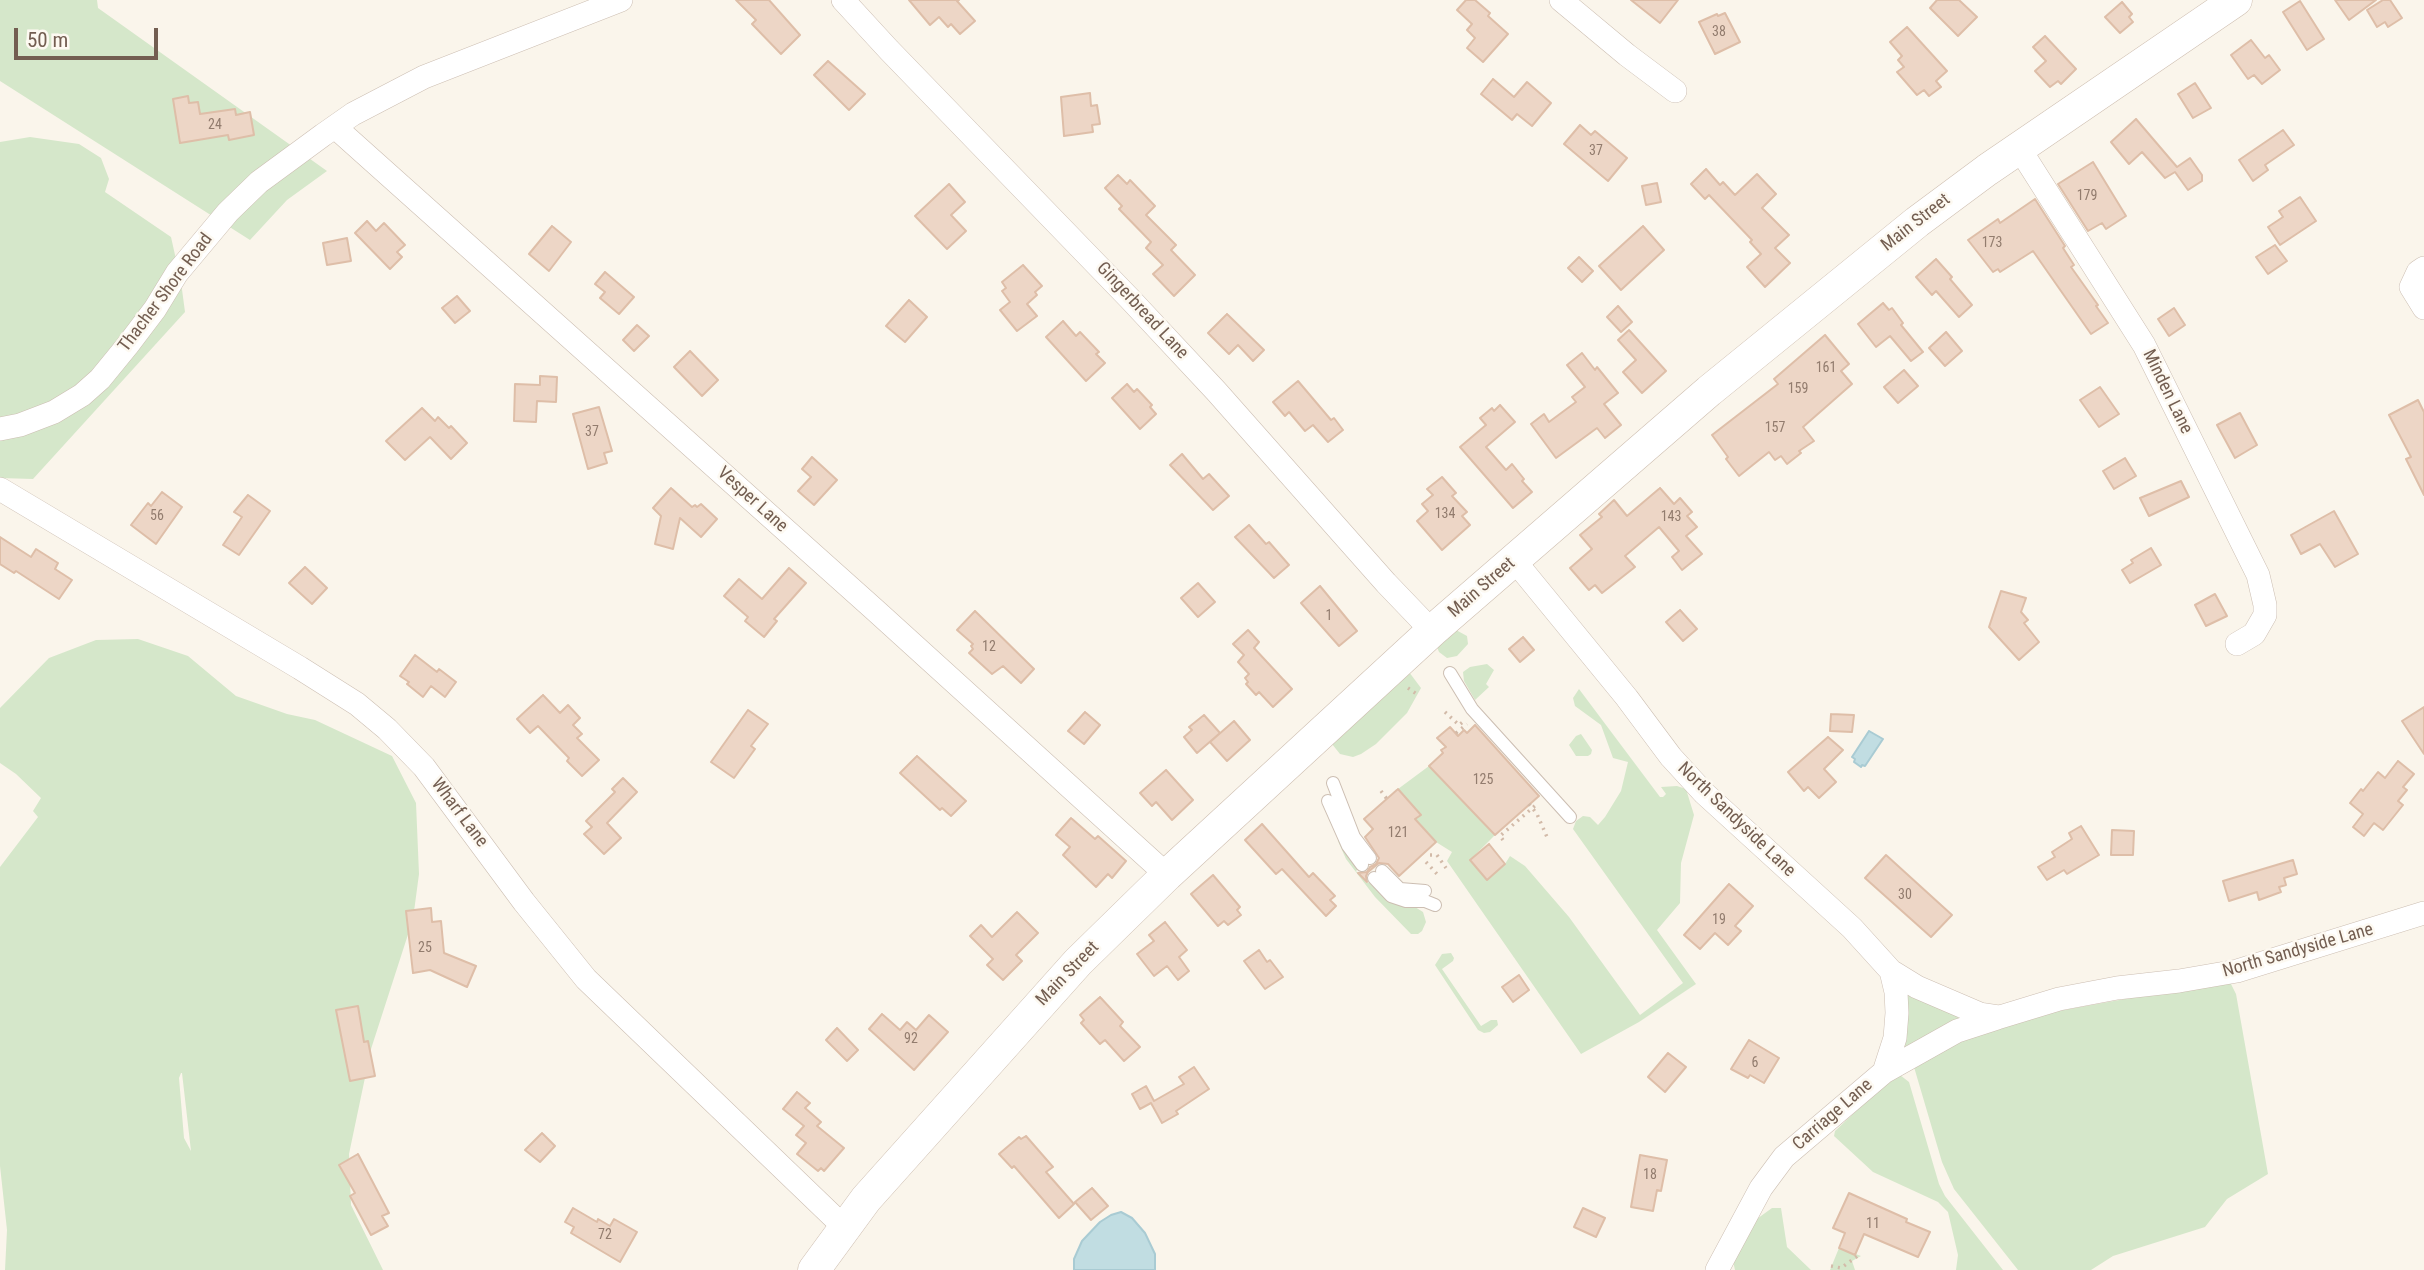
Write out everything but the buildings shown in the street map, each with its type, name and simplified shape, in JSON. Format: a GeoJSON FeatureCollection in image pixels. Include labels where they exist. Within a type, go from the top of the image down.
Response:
{"type":"FeatureCollection","features":[{"type":"Feature","properties":{"kind":"main road","name":"Main Street"},"geometry":{"type":"LineString","coordinates":[[814,1270],[885,1176],[1086,955],[1167,875],[1432,631],[1709,391],[1917,222],[2019,148],[2236,0]]}},
{"type":"Feature","properties":{"kind":"street","name":"Thacher Shore Road"},"geometry":{"type":"LineString","coordinates":[[2,432],[54,412],[82,395],[100,379],[155,309],[177,274],[236,203],[279,166],[335,127],[424,77],[621,0]]}},
{"type":"Feature","properties":{"kind":"street","name":"Gingerbread Lane"},"geometry":{"type":"LineString","coordinates":[[843,0],[1216,391],[1432,631]]}},
{"type":"Feature","properties":{"kind":"street"},"geometry":{"type":"LineString","coordinates":[[1561,0],[1675,91]]}},
{"type":"Feature","properties":{"kind":"street","name":"Vesper Lane"},"geometry":{"type":"LineString","coordinates":[[335,127],[1167,875]]}},
{"type":"Feature","properties":{"kind":"street","name":"Minden Lane"},"geometry":{"type":"LineString","coordinates":[[2019,148],[2139,336],[2258,575],[2265,615],[2254,634],[2238,644]]}},
{"type":"Feature","properties":{"kind":"street"},"geometry":{"type":"LineString","coordinates":[[2424,268],[2418,272],[2411,286],[2416,299],[2424,308]]}},
{"type":"Feature","properties":{"kind":"street","name":"Wharf Lane"},"geometry":{"type":"LineString","coordinates":[[0,489],[300,668],[357,704],[395,736],[437,783],[524,902],[586,979],[844,1227]]}},
{"type":"Feature","properties":{"kind":"street","name":"North Sandyside Lane"},"geometry":{"type":"LineString","coordinates":[[1514,560],[1689,777],[1727,816],[1852,928],[1891,971],[1917,987],[1980,1014],[2000,1017],[2059,999],[2094,992],[2237,971],[2424,913]]}},
{"type":"Feature","properties":{"kind":"street"},"geometry":{"type":"LineString","coordinates":[[1884,1072],[1895,1038],[1898,1013],[1891,971]]}},
{"type":"Feature","properties":{"kind":"street","name":"Carriage Lane"},"geometry":{"type":"LineString","coordinates":[[1717,1270],[1772,1171],[1784,1157],[1884,1072],[1957,1031],[2000,1017]]}},
{"type":"Feature","properties":{"kind":"lane"},"geometry":{"type":"LineString","coordinates":[[1450,673],[1472,709],[1570,817]]}},
{"type":"Feature","properties":{"kind":"lane"},"geometry":{"type":"LineString","coordinates":[[1328,801],[1348,846],[1366,862],[1333,783]]}},
{"type":"Feature","properties":{"kind":"lane"},"geometry":{"type":"LineString","coordinates":[[1425,891],[1400,888],[1378,875],[1391,896],[1435,905]]}},
{"type":"Feature","properties":{"kind":"path"},"geometry":{"type":"LineString","coordinates":[[1404,684],[1418,695]]}},
{"type":"Feature","properties":{"kind":"path"},"geometry":{"type":"LineString","coordinates":[[1445,712],[1460,725],[1468,718],[1471,721],[1456,733]]}},
{"type":"Feature","properties":{"kind":"path"},"geometry":{"type":"LineString","coordinates":[[1381,791],[1387,799]]}},
{"type":"Feature","properties":{"kind":"path"},"geometry":{"type":"LineString","coordinates":[[1503,840],[1500,836],[1531,806],[1544,798]]}},
{"type":"Feature","properties":{"kind":"path"},"geometry":{"type":"LineString","coordinates":[[1531,806],[1547,837]]}},
{"type":"Feature","properties":{"kind":"path"},"geometry":{"type":"LineString","coordinates":[[1430,855],[1437,856],[1446,868]]}},
{"type":"Feature","properties":{"kind":"path"},"geometry":{"type":"LineString","coordinates":[[1426,862],[1437,874]]}},
{"type":"Feature","properties":{"kind":"path"},"geometry":{"type":"LineString","coordinates":[[1831,1266],[1841,1268],[1859,1255]]}},
{"type":"Feature","properties":{"kind":"green space"},"geometry":{"type":"Polygon","coordinates":[[[0,0],[97,0],[98,8],[327,171],[287,200],[250,240],[0,81],[0,0]]]}},
{"type":"Feature","properties":{"kind":"green space"},"geometry":{"type":"Polygon","coordinates":[[[30,137],[79,144],[101,158],[109,179],[105,192],[171,237],[185,312],[33,479],[0,478],[0,142],[30,137]]]}},
{"type":"Feature","properties":{"kind":"green space"},"geometry":{"type":"Polygon","coordinates":[[[1456,630],[1467,636],[1468,644],[1457,656],[1447,658],[1437,647],[1456,630]]]}},
{"type":"Feature","properties":{"kind":"green space"},"geometry":{"type":"Polygon","coordinates":[[[138,639],[188,656],[236,696],[287,714],[315,720],[392,756],[416,803],[419,874],[413,919],[371,1049],[349,1154],[351,1205],[383,1270],[5,1270],[7,1230],[0,1166],[0,867],[38,817],[33,811],[41,798],[0,763],[0,708],[49,658],[96,640],[138,639]],[[182,1073],[179,1078],[184,1138],[191,1151],[182,1073]]]}},
{"type":"Feature","properties":{"kind":"green space"},"geometry":{"type":"Polygon","coordinates":[[[1487,664],[1494,670],[1486,684],[1489,687],[1475,700],[1464,681],[1463,672],[1470,667],[1487,664]]]}},
{"type":"Feature","properties":{"kind":"green space"},"geometry":{"type":"Polygon","coordinates":[[[1409,672],[1421,688],[1407,713],[1376,744],[1361,754],[1353,757],[1340,754],[1332,744],[1409,672]]]}},
{"type":"Feature","properties":{"kind":"green space"},"geometry":{"type":"Polygon","coordinates":[[[1579,689],[1660,797],[1666,794],[1661,787],[1677,786],[1686,789],[1694,815],[1681,863],[1680,903],[1657,930],[1696,984],[1639,1022],[1581,1054],[1447,861],[1452,852],[1436,842],[1415,819],[1420,814],[1398,789],[1429,766],[1495,835],[1470,860],[1487,879],[1505,864],[1510,856],[1525,866],[1569,917],[1640,1015],[1683,983],[1573,829],[1576,821],[1583,816],[1590,817],[1598,825],[1605,817],[1621,791],[1628,762],[1613,758],[1601,725],[1575,706],[1573,698],[1579,689]]]}},
{"type":"Feature","properties":{"kind":"green space"},"geometry":{"type":"Polygon","coordinates":[[[1581,734],[1592,750],[1588,756],[1576,756],[1569,745],[1581,734]]]}},
{"type":"Feature","properties":{"kind":"green space"},"geometry":{"type":"Polygon","coordinates":[[[1338,841],[1358,869],[1356,871],[1367,883],[1370,882],[1385,897],[1401,906],[1415,907],[1423,912],[1426,922],[1422,931],[1411,934],[1375,897],[1346,859],[1338,841]]]}},
{"type":"Feature","properties":{"kind":"green space"},"geometry":{"type":"Polygon","coordinates":[[[1451,953],[1453,961],[1442,969],[1481,1026],[1491,1020],[1497,1020],[1498,1025],[1490,1032],[1478,1030],[1435,965],[1442,954],[1451,953]]]}},
{"type":"Feature","properties":{"kind":"green space"},"geometry":{"type":"Polygon","coordinates":[[[2225,981],[2231,984],[2236,994],[2268,1174],[2227,1199],[2205,1227],[2113,1256],[2091,1270],[2018,1270],[1954,1189],[1942,1162],[1914,1067],[1967,1037],[2058,1011],[2225,981]]]}},
{"type":"Feature","properties":{"kind":"green space"},"geometry":{"type":"Polygon","coordinates":[[[1905,993],[1958,1015],[1958,1021],[1906,1048],[1905,993]]]}},
{"type":"Feature","properties":{"kind":"green space"},"geometry":{"type":"Polygon","coordinates":[[[1900,1075],[1909,1082],[1939,1184],[1945,1196],[2003,1270],[1956,1270],[1958,1255],[1948,1212],[1938,1202],[1873,1172],[1834,1136],[1835,1131],[1891,1078],[1900,1075]]]}},
{"type":"Feature","properties":{"kind":"green space"},"geometry":{"type":"Polygon","coordinates":[[[1772,1208],[1781,1208],[1787,1247],[1811,1270],[1735,1270],[1733,1261],[1750,1224],[1772,1208]]]}},
{"type":"Feature","properties":{"kind":"green space"},"geometry":{"type":"Polygon","coordinates":[[[1839,1248],[1861,1256],[1852,1261],[1855,1270],[1830,1270],[1839,1248]]]}},
{"type":"Feature","properties":{"kind":"water"},"geometry":{"type":"Polygon","coordinates":[[[1869,731],[1883,739],[1865,766],[1861,767],[1852,757],[1869,731]]]}},
{"type":"Feature","properties":{"kind":"water"},"geometry":{"type":"Polygon","coordinates":[[[1121,1212],[1132,1218],[1145,1233],[1155,1254],[1155,1270],[1074,1270],[1074,1259],[1082,1241],[1100,1222],[1121,1212]]]}}]}
